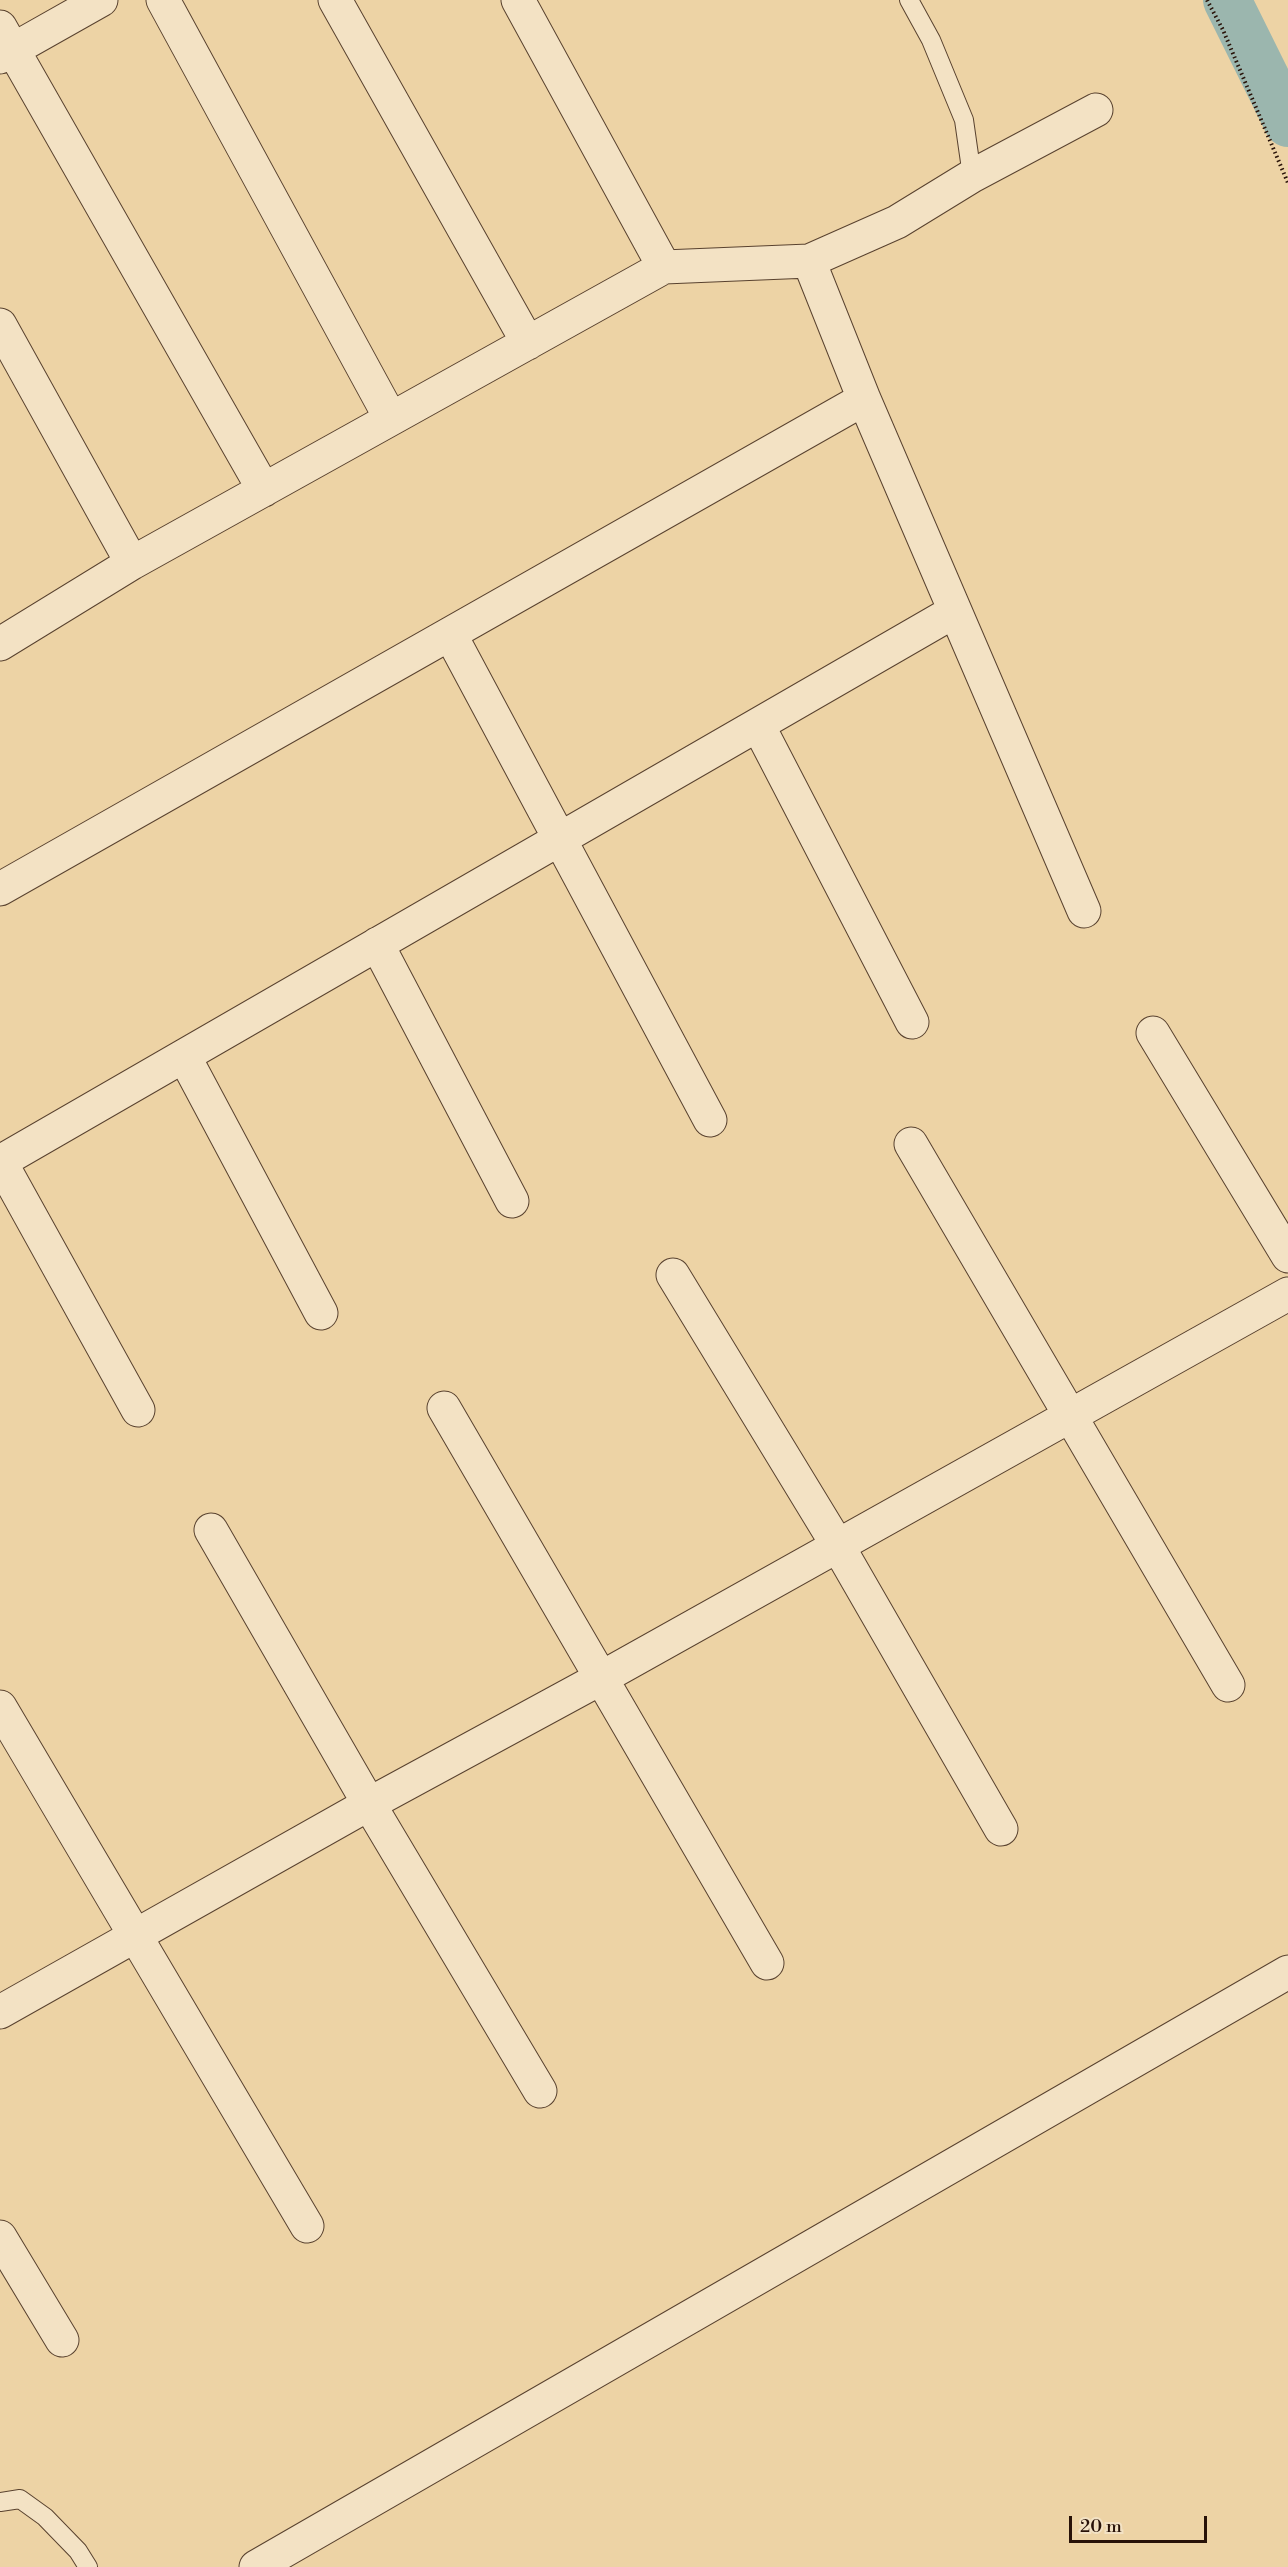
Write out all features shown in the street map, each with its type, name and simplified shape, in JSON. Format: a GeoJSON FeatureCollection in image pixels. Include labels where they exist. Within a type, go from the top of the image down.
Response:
{"type":"FeatureCollection","features":[{"type":"Feature","properties":{"kind":"street"},"geometry":{"type":"LineString","coordinates":[[100,0],[4,45],[264,490]]}},
{"type":"Feature","properties":{"kind":"street"},"geometry":{"type":"LineString","coordinates":[[163,0],[391,419]]}},
{"type":"Feature","properties":{"kind":"street"},"geometry":{"type":"LineString","coordinates":[[335,0],[528,343]]}},
{"type":"Feature","properties":{"kind":"street"},"geometry":{"type":"LineString","coordinates":[[518,0],[664,267]]}},
{"type":"Feature","properties":{"kind":"street"},"geometry":{"type":"LineString","coordinates":[[4,633],[664,267],[809,261],[897,222],[972,176],[1096,110]]}},
{"type":"Feature","properties":{"kind":"street"},"geometry":{"type":"LineString","coordinates":[[809,261],[864,399],[1084,910]]}},
{"type":"Feature","properties":{"kind":"street"},"geometry":{"type":"LineString","coordinates":[[0,325],[132,563]]}},
{"type":"Feature","properties":{"kind":"street"},"geometry":{"type":"LineString","coordinates":[[0,889],[864,399]]}},
{"type":"Feature","properties":{"kind":"street"},"geometry":{"type":"LineString","coordinates":[[138,1410],[0,1162],[955,611]]}},
{"type":"Feature","properties":{"kind":"street"},"geometry":{"type":"LineString","coordinates":[[450,634],[710,1120]]}},
{"type":"Feature","properties":{"kind":"street"},"geometry":{"type":"LineString","coordinates":[[758,725],[912,1022]]}},
{"type":"Feature","properties":{"kind":"street"},"geometry":{"type":"LineString","coordinates":[[377,945],[512,1201]]}},
{"type":"Feature","properties":{"kind":"street"},"geometry":{"type":"LineString","coordinates":[[1153,1033],[1288,1256]]}},
{"type":"Feature","properties":{"kind":"street"},"geometry":{"type":"LineString","coordinates":[[184,1056],[321,1313]]}},
{"type":"Feature","properties":{"kind":"street"},"geometry":{"type":"LineString","coordinates":[[911,1144],[1228,1684]]}},
{"type":"Feature","properties":{"kind":"street"},"geometry":{"type":"LineString","coordinates":[[673,1275],[838,1546],[1001,1829]]}},
{"type":"Feature","properties":{"kind":"street"},"geometry":{"type":"LineString","coordinates":[[0,2012],[369,1804],[603,1677],[1288,1294]]}},
{"type":"Feature","properties":{"kind":"street"},"geometry":{"type":"LineString","coordinates":[[444,1408],[603,1677],[767,1963]]}},
{"type":"Feature","properties":{"kind":"street"},"geometry":{"type":"LineString","coordinates":[[211,1530],[369,1804],[540,2091]]}},
{"type":"Feature","properties":{"kind":"street"},"geometry":{"type":"LineString","coordinates":[[0,1707],[307,2226]]}},
{"type":"Feature","properties":{"kind":"street"},"geometry":{"type":"LineString","coordinates":[[256,2567],[1288,1972]]}},
{"type":"Feature","properties":{"kind":"street"},"geometry":{"type":"LineString","coordinates":[[0,2237],[62,2340]]}},
{"type":"Feature","properties":{"kind":"lane"},"geometry":{"type":"LineString","coordinates":[[909,0],[931,40],[964,120],[972,176]]}},
{"type":"Feature","properties":{"kind":"lane"},"geometry":{"type":"LineString","coordinates":[[0,2502],[20,2499],[45,2517],[78,2551],[88,2567]]}},
{"type":"Feature","properties":{"kind":"path"},"geometry":{"type":"LineString","coordinates":[[1207,0],[1223,30],[1288,183]]}},
{"type":"Feature","properties":{"kind":"waterway"},"geometry":{"type":"LineString","coordinates":[[1227,0],[1288,123]]}}]}
